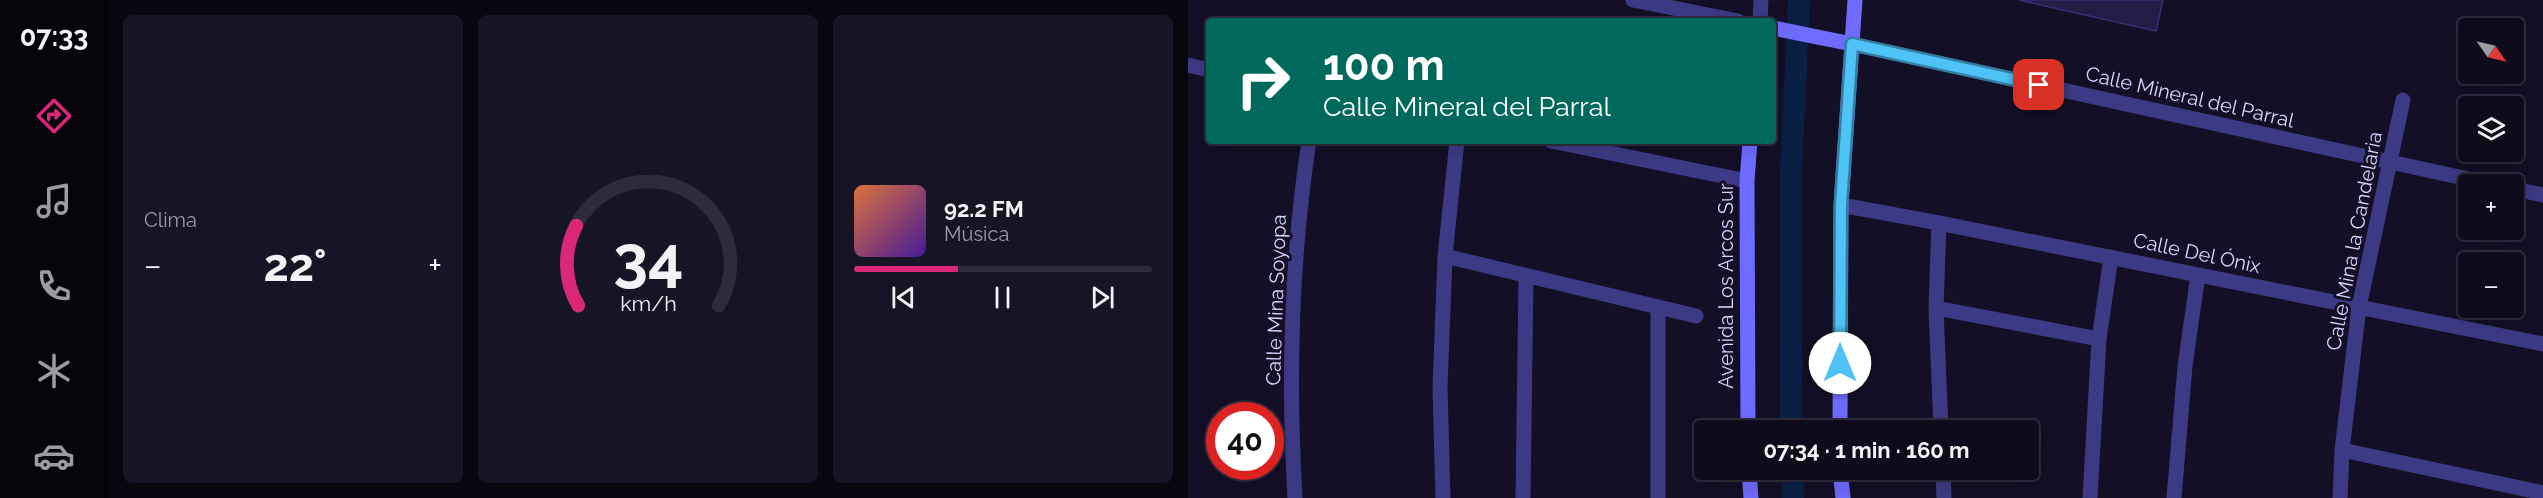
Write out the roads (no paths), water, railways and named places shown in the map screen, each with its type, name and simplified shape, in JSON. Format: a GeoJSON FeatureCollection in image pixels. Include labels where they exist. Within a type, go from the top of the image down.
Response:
{"type":"FeatureCollection","features":[{"type":"Feature","properties":{"kind":"street"},"geometry":{"type":"LineString","coordinates":[[1633,0],[1723,18]]}},
{"type":"Feature","properties":{"kind":"street"},"geometry":{"type":"LineString","coordinates":[[1760,18],[1761,0]]}},
{"type":"Feature","properties":{"kind":"street"},"geometry":{"type":"LineString","coordinates":[[1840,420],[1841,205],[1855,0]]}},
{"type":"Feature","properties":{"kind":"street","name":"Calle Mineral del Parral"},"geometry":{"type":"LineString","coordinates":[[1777,29],[2458,177]]}},
{"type":"Feature","properties":{"kind":"street"},"geometry":{"type":"LineString","coordinates":[[1188,66],[1206,69]]}},
{"type":"Feature","properties":{"kind":"street","name":"Calle Mina la Candelaria"},"geometry":{"type":"LineString","coordinates":[[2340,498],[2342,450],[2359,307],[2403,100]]}},
{"type":"Feature","properties":{"kind":"street","name":"Calle Mina Soyopa"},"geometry":{"type":"LineString","coordinates":[[1294,498],[1293,327],[1302,186],[1309,144]]}},
{"type":"Feature","properties":{"kind":"street"},"geometry":{"type":"LineString","coordinates":[[1443,498],[1440,388],[1444,256],[1457,144]]}},
{"type":"Feature","properties":{"kind":"street"},"geometry":{"type":"LineString","coordinates":[[1566,144],[1747,181]]}},
{"type":"Feature","properties":{"kind":"street","name":"Avenida Los Arcos Sur"},"geometry":{"type":"LineString","coordinates":[[1748,420],[1747,181],[1750,144]]}},
{"type":"Feature","properties":{"kind":"street"},"geometry":{"type":"LineString","coordinates":[[2524,191],[2543,195]]}},
{"type":"Feature","properties":{"kind":"street","name":"Calle Del Ónix"},"geometry":{"type":"LineString","coordinates":[[1841,205],[2543,344]]}},
{"type":"Feature","properties":{"kind":"street"},"geometry":{"type":"LineString","coordinates":[[1939,223],[1936,308],[1941,420]]}},
{"type":"Feature","properties":{"kind":"street"},"geometry":{"type":"LineString","coordinates":[[1444,256],[1696,316]]}},
{"type":"Feature","properties":{"kind":"street"},"geometry":{"type":"LineString","coordinates":[[2090,498],[2099,339],[2111,257]]}},
{"type":"Feature","properties":{"kind":"street"},"geometry":{"type":"LineString","coordinates":[[2174,498],[2185,366],[2198,275]]}},
{"type":"Feature","properties":{"kind":"street"},"geometry":{"type":"LineString","coordinates":[[1524,498],[1527,276]]}},
{"type":"Feature","properties":{"kind":"street"},"geometry":{"type":"LineString","coordinates":[[1658,307],[1658,498]]}},
{"type":"Feature","properties":{"kind":"street"},"geometry":{"type":"LineString","coordinates":[[1936,308],[2099,339]]}},
{"type":"Feature","properties":{"kind":"street"},"geometry":{"type":"LineString","coordinates":[[2342,450],[2543,493]]}},
{"type":"Feature","properties":{"kind":"street"},"geometry":{"type":"LineString","coordinates":[[1749,480],[1750,498]]}},
{"type":"Feature","properties":{"kind":"street"},"geometry":{"type":"LineString","coordinates":[[1841,480],[1843,498]]}},
{"type":"Feature","properties":{"kind":"street"},"geometry":{"type":"LineString","coordinates":[[1943,480],[1944,498]]}},
{"type":"Feature","properties":{"kind":"waterway"},"geometry":{"type":"LineString","coordinates":[[1791,420],[1791,171],[1799,0]]}},
{"type":"Feature","properties":{"kind":"waterway"},"geometry":{"type":"LineString","coordinates":[[1792,480],[1793,498]]}}]}
